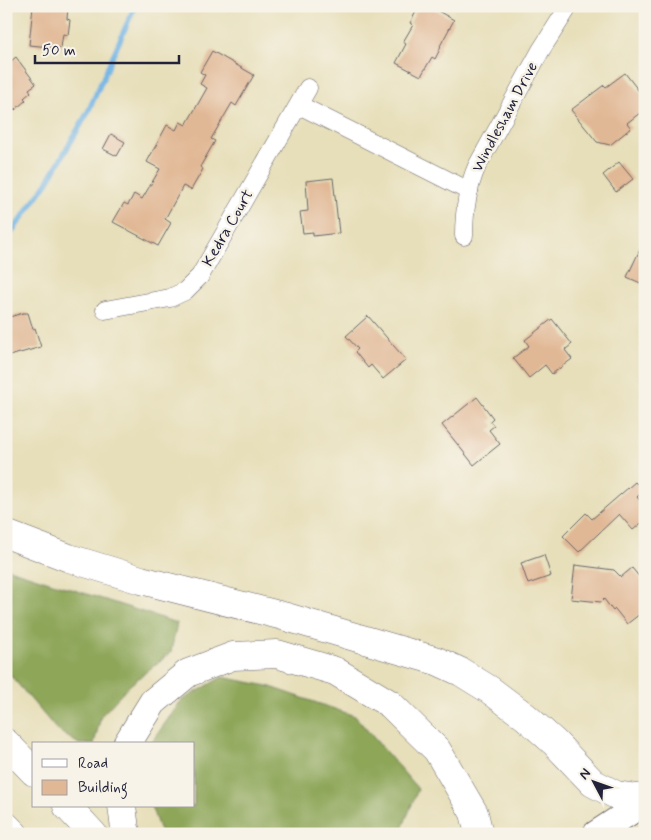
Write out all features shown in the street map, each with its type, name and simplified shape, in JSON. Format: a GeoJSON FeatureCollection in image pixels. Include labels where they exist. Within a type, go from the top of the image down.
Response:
{"type":"FeatureCollection","features":[{"type":"Feature","properties":{"kind":"highway"},"geometry":{"type":"LineString","coordinates":[[6,534],[69,558],[141,580],[283,616],[437,661],[468,676],[526,717],[555,743],[593,783],[616,795],[645,800]]}},
{"type":"Feature","properties":{"kind":"highway"},"geometry":{"type":"LineString","coordinates":[[128,742],[153,702],[188,673],[233,656],[277,654],[335,671],[390,704],[436,750],[474,812],[479,834]]}},
{"type":"Feature","properties":{"kind":"highway"},"geometry":{"type":"LineString","coordinates":[[6,743],[32,770]]}},
{"type":"Feature","properties":{"kind":"highway"},"geometry":{"type":"LineString","coordinates":[[69,808],[93,834]]}},
{"type":"Feature","properties":{"kind":"highway"},"geometry":{"type":"LineString","coordinates":[[122,808],[127,834]]}},
{"type":"Feature","properties":{"kind":"highway"},"geometry":{"type":"LineString","coordinates":[[6,826],[14,834]]}},
{"type":"Feature","properties":{"kind":"main road"},"geometry":{"type":"LineString","coordinates":[[596,834],[645,800]]}},
{"type":"Feature","properties":{"kind":"street","name":"Windlesham Drive"},"geometry":{"type":"LineString","coordinates":[[464,236],[464,210],[477,166],[541,50],[569,6]]}},
{"type":"Feature","properties":{"kind":"street","name":"Kedra Court"},"geometry":{"type":"LineString","coordinates":[[105,310],[170,298],[185,291],[200,276],[308,88]]}},
{"type":"Feature","properties":{"kind":"street"},"geometry":{"type":"LineString","coordinates":[[299,105],[469,190]]}},
{"type":"Feature","properties":{"kind":"green space"},"geometry":{"type":"Polygon","coordinates":[[[6,568],[177,623],[171,652],[130,685],[101,716],[94,742],[76,742],[57,730],[6,670],[6,568]]]}},
{"type":"Feature","properties":{"kind":"green space"},"geometry":{"type":"Polygon","coordinates":[[[222,677],[268,686],[355,716],[418,789],[400,834],[161,834],[152,808],[195,808],[195,742],[151,742],[181,701],[222,677]]]}},
{"type":"Feature","properties":{"kind":"building"},"geometry":{"type":"Polygon","coordinates":[[[33,6],[68,6],[67,19],[70,20],[68,35],[63,34],[61,48],[29,45],[33,6]]]}},
{"type":"Feature","properties":{"kind":"building"},"geometry":{"type":"Polygon","coordinates":[[[419,6],[429,6],[454,20],[435,59],[432,57],[421,76],[396,63],[406,44],[403,42],[413,25],[410,23],[419,6]]]}},
{"type":"Feature","properties":{"kind":"building"},"geometry":{"type":"Polygon","coordinates":[[[212,51],[254,75],[236,106],[232,103],[211,139],[215,141],[200,167],[203,169],[191,190],[183,186],[165,219],[171,223],[158,246],[113,222],[124,203],[128,205],[134,194],[142,199],[160,169],[147,162],[167,125],[176,130],[180,122],[186,125],[207,88],[200,84],[205,75],[200,72],[212,51]]]}},
{"type":"Feature","properties":{"kind":"building"},"geometry":{"type":"Polygon","coordinates":[[[16,57],[36,84],[29,89],[31,92],[24,98],[26,100],[15,110],[6,98],[6,65],[16,57]]]}},
{"type":"Feature","properties":{"kind":"building"},"geometry":{"type":"Polygon","coordinates":[[[625,73],[645,99],[645,109],[627,123],[631,128],[610,145],[597,142],[571,110],[604,85],[606,87],[625,73]]]}},
{"type":"Feature","properties":{"kind":"building"},"geometry":{"type":"Polygon","coordinates":[[[111,134],[125,142],[117,156],[103,149],[111,134]]]}},
{"type":"Feature","properties":{"kind":"building"},"geometry":{"type":"Polygon","coordinates":[[[619,162],[633,179],[616,192],[603,175],[619,162]]]}},
{"type":"Feature","properties":{"kind":"building"},"geometry":{"type":"Polygon","coordinates":[[[333,178],[339,233],[313,236],[313,232],[303,233],[300,212],[308,211],[306,181],[333,178]]]}},
{"type":"Feature","properties":{"kind":"building"},"geometry":{"type":"Polygon","coordinates":[[[645,239],[645,285],[627,277],[645,239]]]}},
{"type":"Feature","properties":{"kind":"building"},"geometry":{"type":"Polygon","coordinates":[[[28,313],[41,347],[6,357],[6,318],[28,313]]]}},
{"type":"Feature","properties":{"kind":"building"},"geometry":{"type":"Polygon","coordinates":[[[368,316],[406,360],[383,379],[371,365],[368,368],[355,352],[358,349],[346,336],[368,316]]]}},
{"type":"Feature","properties":{"kind":"building"},"geometry":{"type":"Polygon","coordinates":[[[552,319],[572,344],[565,350],[572,359],[552,374],[545,365],[529,378],[513,358],[529,346],[525,340],[552,319]]]}},
{"type":"Feature","properties":{"kind":"building"},"geometry":{"type":"Polygon","coordinates":[[[477,397],[493,418],[490,421],[494,426],[489,430],[500,444],[474,465],[442,425],[477,397]]]}},
{"type":"Feature","properties":{"kind":"building"},"geometry":{"type":"Polygon","coordinates":[[[635,482],[644,491],[637,497],[645,506],[645,520],[633,530],[619,514],[579,552],[563,536],[586,513],[592,519],[635,482]]]}},
{"type":"Feature","properties":{"kind":"building"},"geometry":{"type":"Polygon","coordinates":[[[544,555],[551,576],[528,584],[521,563],[544,555]]]}},
{"type":"Feature","properties":{"kind":"building"},"geometry":{"type":"Polygon","coordinates":[[[575,565],[614,570],[621,577],[632,568],[645,584],[645,610],[627,624],[615,609],[613,611],[604,599],[601,602],[571,599],[575,565]]]}},
{"type":"Feature","properties":{"kind":"waterway"},"geometry":{"type":"LineString","coordinates":[[6,240],[47,183],[88,112],[135,6]]}}]}
